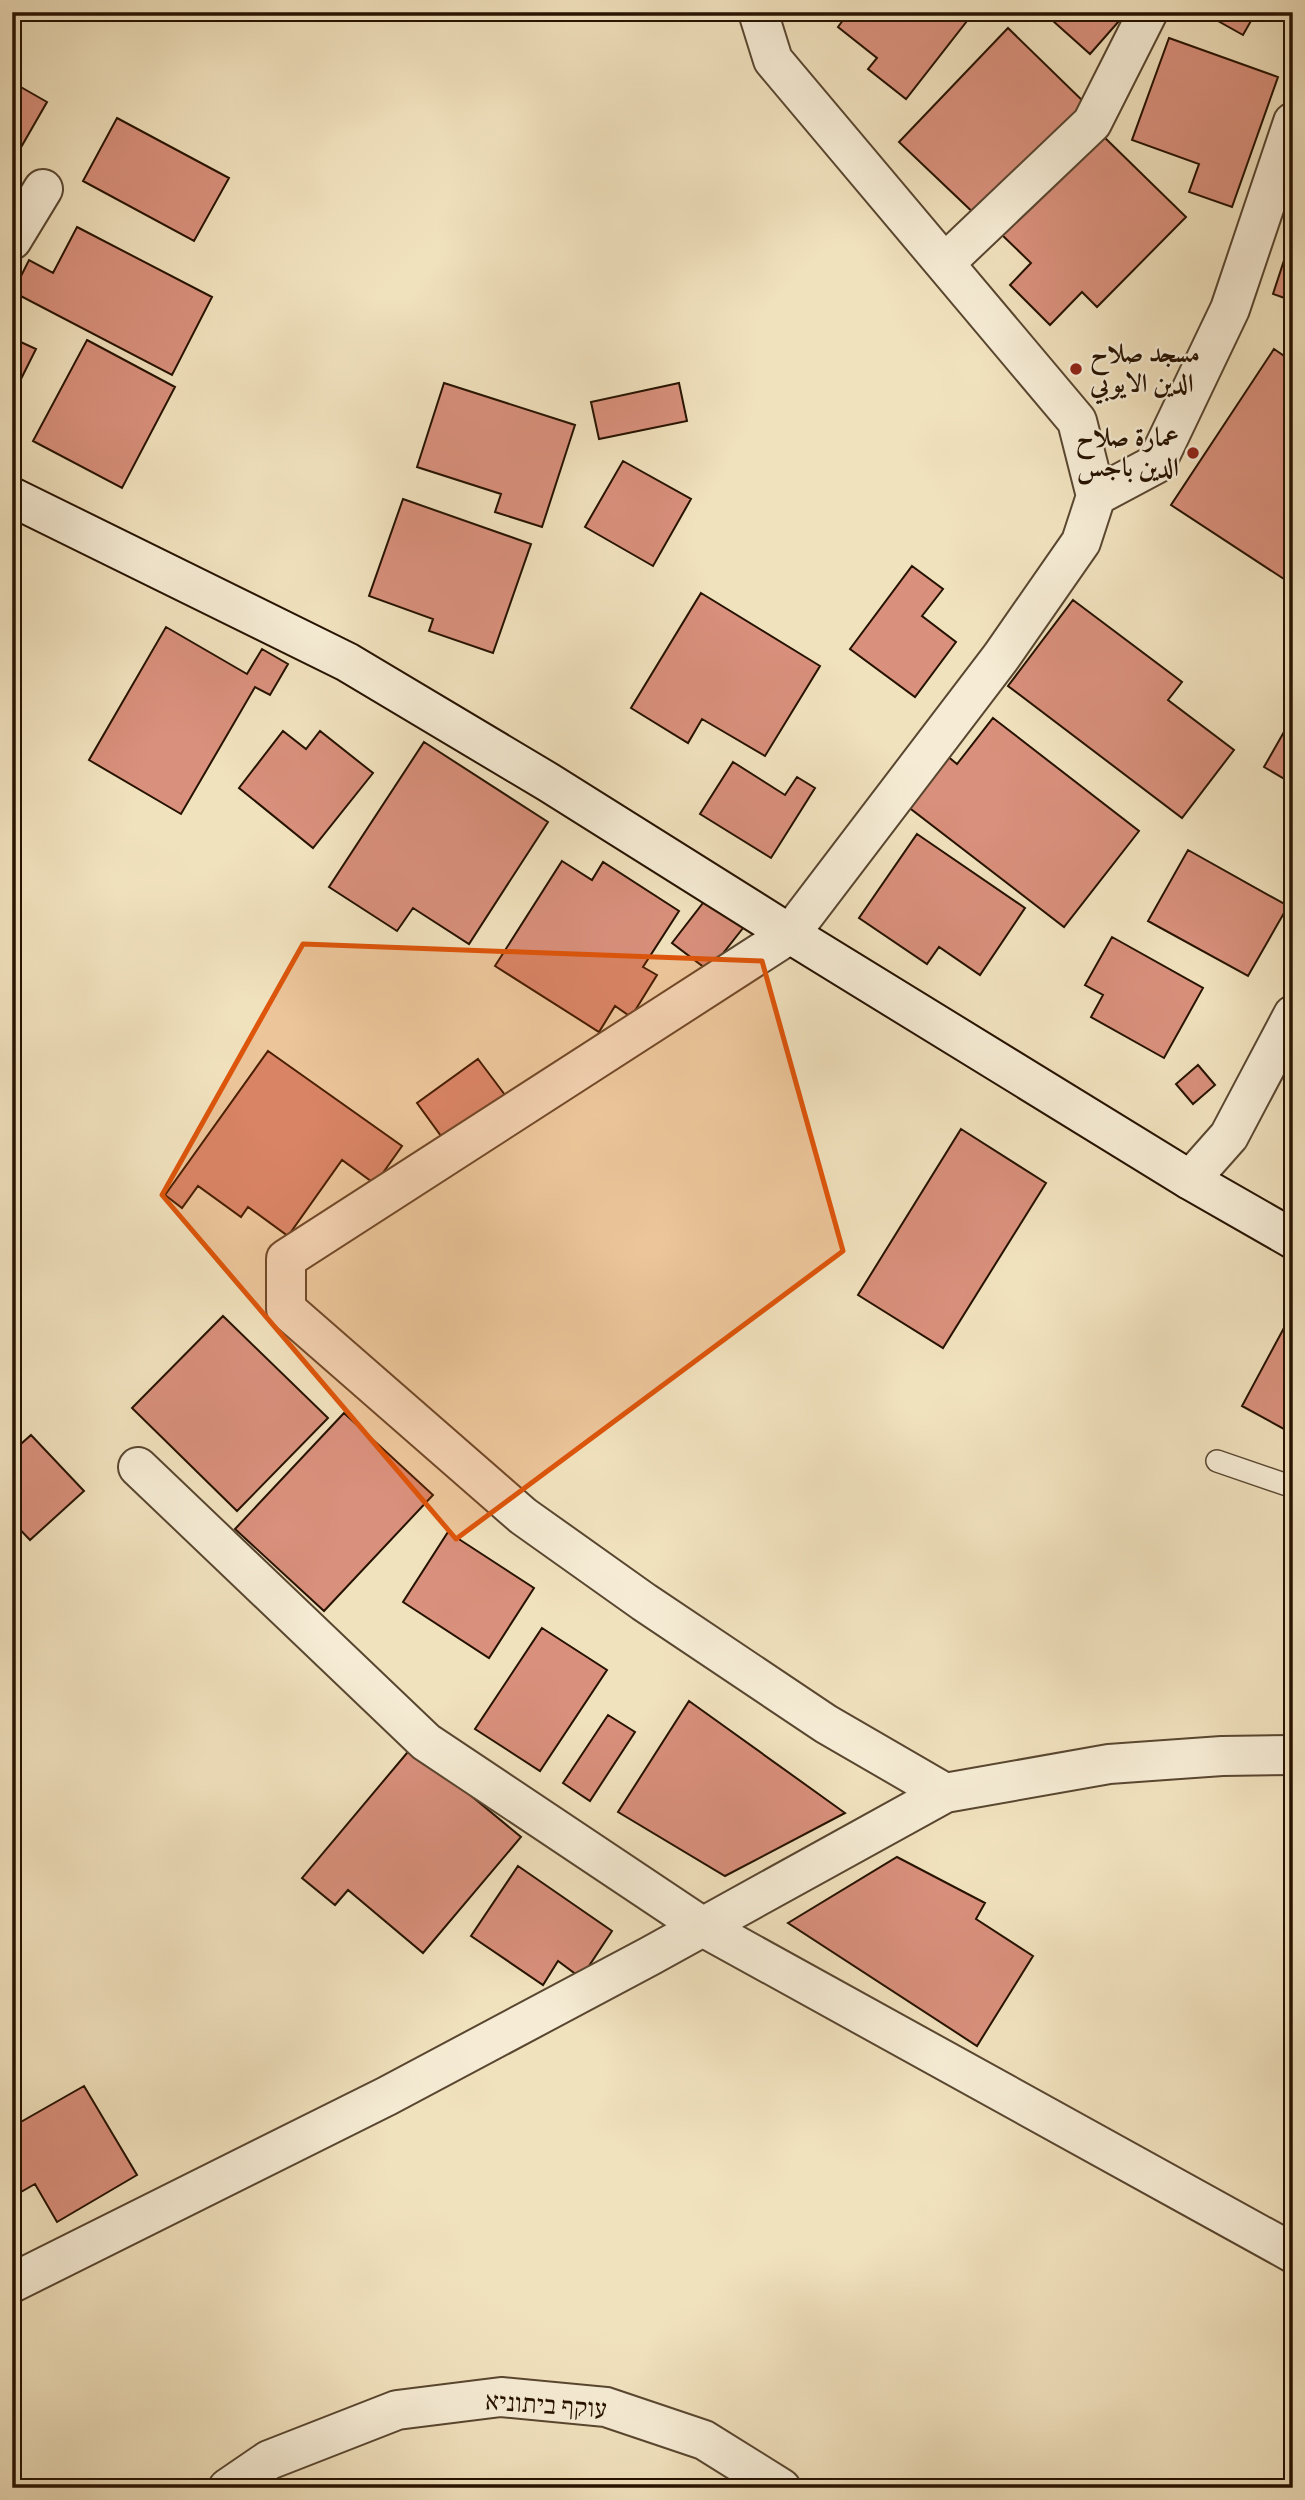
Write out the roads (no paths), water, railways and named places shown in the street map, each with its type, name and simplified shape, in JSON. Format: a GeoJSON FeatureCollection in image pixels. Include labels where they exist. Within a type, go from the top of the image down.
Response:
{"type":"FeatureCollection","features":[{"type":"Feature","properties":{"kind":"street"},"geometry":{"type":"LineString","coordinates":[[758,12],[773,60],[1077,421],[1096,496],[1081,542],[1001,657],[790,934],[286,1259],[286,1309],[523,1516],[644,1602],[826,1724],[944,1793]]}},
{"type":"Feature","properties":{"kind":"street"},"geometry":{"type":"LineString","coordinates":[[946,263],[1092,123],[1148,12]]}},
{"type":"Feature","properties":{"kind":"street"},"geometry":{"type":"LineString","coordinates":[[1096,496],[1156,464],[1230,309],[1293,122]]}},
{"type":"Feature","properties":{"kind":"street"},"geometry":{"type":"LineString","coordinates":[[12,240],[43,189]]}},
{"type":"Feature","properties":{"kind":"street"},"geometry":{"type":"LineString","coordinates":[[12,497],[347,662],[548,782],[1190,1180],[1293,1239]]}},
{"type":"Feature","properties":{"kind":"street"},"geometry":{"type":"LineString","coordinates":[[1190,1180],[1229,1136],[1293,1015]]}},
{"type":"Feature","properties":{"kind":"street"},"geometry":{"type":"LineString","coordinates":[[138,1467],[426,1742],[703,1927],[1293,2253]]}},
{"type":"Feature","properties":{"kind":"street"},"geometry":{"type":"LineString","coordinates":[[12,2283],[387,2096],[703,1927],[944,1793],[1109,1764],[1222,1756],[1293,1755]]}},
{"type":"Feature","properties":{"kind":"street","name":"עוקף ביתוניא"},"geometry":{"type":"LineString","coordinates":[[228,2488],[269,2460],[397,2410],[502,2397],[606,2407],[704,2440],[781,2488]]}},
{"type":"Feature","properties":{"kind":"lane"},"geometry":{"type":"LineString","coordinates":[[1217,1461],[1293,1487]]}},
{"type":"Feature","properties":{"kind":"place","name":"مسجد صلاح الدين الايوبي"},"geometry":{"type":"Point","coordinates":[1076,369]}},
{"type":"Feature","properties":{"kind":"place","name":"عمارة صلاح الدين باجس"},"geometry":{"type":"Point","coordinates":[1193,453]}}]}
